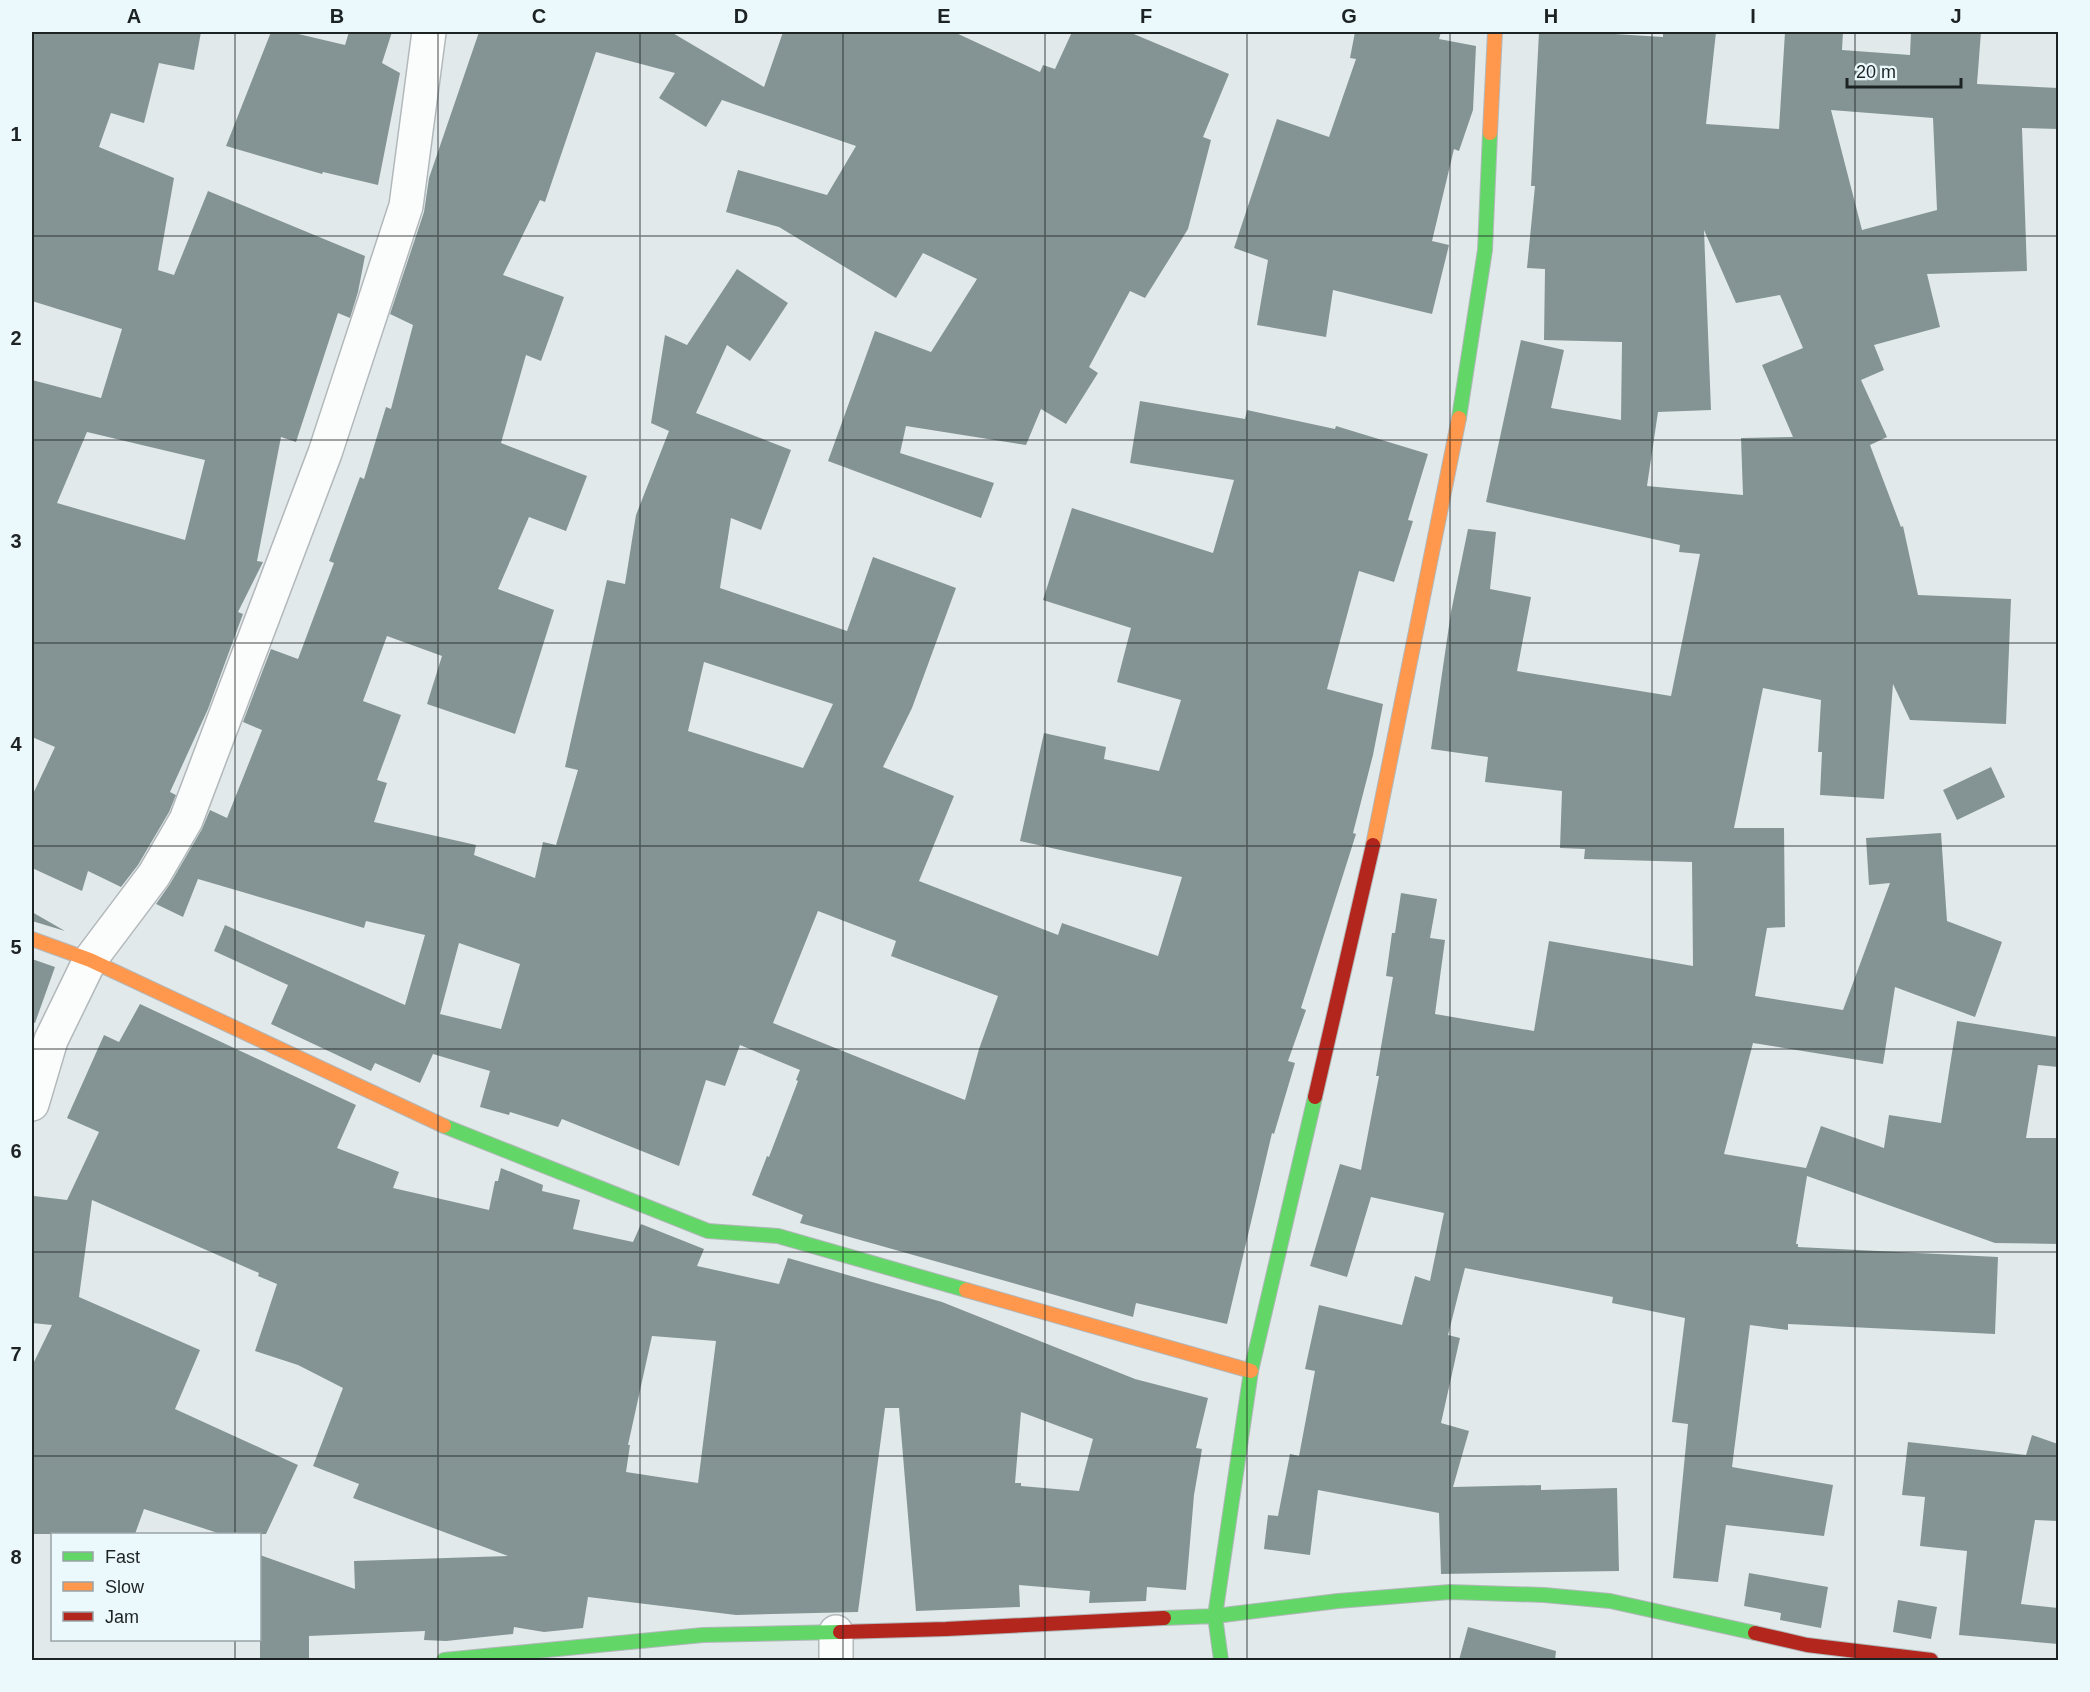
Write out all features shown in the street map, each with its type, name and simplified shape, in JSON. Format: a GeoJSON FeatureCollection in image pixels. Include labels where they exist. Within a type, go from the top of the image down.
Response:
{"type":"FeatureCollection","features":[{"type":"Feature","properties":{"kind":"street"},"geometry":{"type":"LineString","coordinates":[[32,1104],[51,1040],[90,960],[153,875],[186,820],[325,453],[406,206],[429,32]]}},
{"type":"Feature","properties":{"kind":"street"},"geometry":{"type":"LineString","coordinates":[[1221,1660],[1215,1616],[1251,1371],[1380,817],[1466,380],[1485,250],[1495,32]]}},
{"type":"Feature","properties":{"kind":"street"},"geometry":{"type":"LineString","coordinates":[[32,939],[90,960],[438,1123],[708,1231],[778,1236],[1251,1371]]}},
{"type":"Feature","properties":{"kind":"street"},"geometry":{"type":"LineString","coordinates":[[444,1660],[703,1635],[836,1646],[957,1628],[1215,1616],[1338,1601],[1450,1592],[1544,1595],[1610,1601],[1802,1653],[1931,1660]]}},
{"type":"Feature","properties":{"kind":"building"},"geometry":{"type":"Polygon","coordinates":[[[32,32],[201,32],[194,70],[159,63],[144,123],[111,113],[99,147],[174,178],[158,270],[174,275],[208,191],[365,256],[350,318],[338,313],[296,442],[281,437],[257,561],[263,562],[238,612],[243,614],[208,709],[170,792],[176,795],[169,812],[138,865],[121,887],[88,871],[82,891],[32,868],[32,796],[55,747],[32,737],[32,380],[101,398],[122,329],[32,301],[32,32]],[[87,432],[57,503],[185,540],[205,460],[87,432]]]}},
{"type":"Feature","properties":{"kind":"building"},"geometry":{"type":"Polygon","coordinates":[[[271,32],[290,32],[345,45],[349,32],[392,32],[382,63],[400,73],[378,185],[323,172],[322,174],[226,146],[271,32]]]}},
{"type":"Feature","properties":{"kind":"building"},"geometry":{"type":"Polygon","coordinates":[[[479,32],[671,32],[764,87],[783,32],[954,32],[1040,72],[1043,65],[1055,69],[1072,32],[1129,32],[1229,74],[1203,137],[1211,140],[1188,229],[1145,298],[1130,291],[1089,367],[1098,373],[1066,424],[1041,409],[1026,445],[906,426],[900,453],[994,483],[981,518],[828,461],[875,331],[931,352],[977,279],[923,253],[896,298],[779,227],[726,212],[738,170],[827,195],[856,146],[722,100],[706,127],[659,98],[675,73],[596,52],[545,202],[540,200],[503,275],[564,297],[541,361],[526,355],[501,443],[587,476],[566,531],[529,517],[498,589],[554,610],[515,734],[427,704],[442,656],[387,636],[363,701],[401,715],[377,780],[387,783],[374,822],[476,845],[474,855],[535,878],[543,842],[556,845],[578,770],[565,767],[607,580],[625,584],[636,515],[669,431],[651,423],[665,335],[687,345],[737,269],[788,303],[750,361],[727,345],[696,413],[791,450],[761,530],[731,518],[720,588],[847,631],[873,557],[956,588],[912,708],[883,767],[954,796],[919,881],[1058,935],[1062,923],[1158,956],[1182,877],[1020,841],[1044,733],[1106,747],[1104,759],[1159,771],[1181,700],[1117,682],[1131,628],[1043,600],[1072,508],[1213,553],[1234,480],[1130,463],[1140,401],[1245,419],[1247,410],[1335,429],[1336,426],[1428,454],[1408,520],[1413,521],[1394,582],[1359,571],[1327,689],[1383,704],[1373,755],[1353,833],[1356,834],[1301,1008],[1306,1010],[1288,1061],[1295,1063],[1274,1134],[1272,1133],[1227,1324],[1136,1303],[1133,1317],[800,1223],[803,1215],[752,1195],[767,1156],[769,1157],[798,1081],[796,1080],[800,1070],[740,1045],[725,1086],[706,1080],[679,1166],[562,1119],[558,1127],[510,1112],[509,1115],[480,1107],[490,1071],[433,1054],[420,1083],[375,1063],[371,1071],[271,1024],[288,985],[214,951],[225,925],[405,1005],[425,935],[366,921],[364,928],[198,879],[183,917],[156,904],[202,829],[210,810],[227,818],[262,730],[243,722],[271,649],[298,659],[334,563],[329,561],[360,477],[364,479],[386,407],[391,409],[413,325],[390,314],[424,212],[429,178],[479,32]],[[704,662],[688,731],[803,768],[833,704],[704,662]],[[818,911],[773,1023],[965,1100],[979,1049],[998,996],[891,956],[896,941],[818,911]],[[459,943],[440,1014],[501,1029],[520,964],[459,943]]]}},
{"type":"Feature","properties":{"kind":"building"},"geometry":{"type":"Polygon","coordinates":[[[1355,32],[1441,32],[1439,39],[1476,46],[1473,110],[1459,151],[1454,149],[1432,241],[1449,245],[1432,314],[1333,290],[1326,337],[1257,325],[1268,260],[1234,248],[1277,119],[1329,137],[1356,59],[1350,58],[1355,32]]]}},
{"type":"Feature","properties":{"kind":"building"},"geometry":{"type":"Polygon","coordinates":[[[1539,32],[1663,37],[1663,32],[1716,32],[1706,124],[1779,129],[1785,32],[1843,32],[1842,50],[1910,55],[1911,32],[1981,32],[1977,84],[2058,88],[2058,129],[2022,128],[2027,271],[1927,274],[1940,327],[1874,345],[1884,370],[1861,380],[1887,437],[1870,445],[1901,527],[1903,526],[1918,595],[2011,599],[2006,724],[1910,720],[1893,684],[1884,799],[1820,795],[1822,752],[1818,752],[1821,700],[1763,688],[1734,828],[1784,828],[1785,927],[1767,928],[1755,996],[1843,1010],[1890,883],[1869,885],[1866,838],[1941,833],[1947,921],[2002,942],[1975,1017],[1895,987],[1883,1064],[1753,1043],[1724,1154],[1806,1168],[1821,1126],[1884,1148],[1889,1115],[1941,1123],[1957,1021],[2058,1037],[2058,1067],[2038,1065],[2026,1138],[2058,1138],[2058,1244],[1995,1243],[1807,1176],[1796,1244],[1798,1247],[1998,1257],[1995,1334],[1788,1324],[1788,1330],[1750,1325],[1732,1467],[1833,1485],[1824,1536],[1726,1525],[1718,1582],[1673,1578],[1688,1424],[1672,1422],[1685,1318],[1612,1303],[1613,1297],[1465,1268],[1448,1335],[1460,1338],[1441,1423],[1469,1431],[1453,1487],[1541,1485],[1541,1490],[1617,1488],[1619,1571],[1441,1574],[1439,1513],[1318,1490],[1310,1555],[1264,1549],[1268,1515],[1278,1516],[1290,1454],[1299,1456],[1315,1371],[1305,1369],[1319,1305],[1402,1325],[1415,1276],[1430,1281],[1444,1213],[1371,1197],[1347,1277],[1310,1266],[1340,1164],[1361,1170],[1379,1076],[1376,1076],[1393,977],[1386,976],[1401,893],[1437,899],[1430,938],[1445,940],[1435,1014],[1534,1031],[1549,941],[1693,966],[1692,862],[1584,859],[1585,849],[1560,848],[1562,791],[1485,782],[1488,757],[1431,749],[1451,612],[1468,529],[1496,532],[1490,589],[1531,597],[1517,671],[1671,696],[1700,554],[1679,552],[1680,545],[1486,502],[1521,340],[1564,350],[1551,408],[1621,420],[1622,342],[1544,340],[1545,269],[1527,268],[1535,186],[1531,186],[1539,32]],[[1831,110],[1862,230],[1937,210],[1933,118],[1831,110]],[[1704,230],[1711,410],[1658,412],[1647,486],[1743,495],[1741,438],[1793,437],[1762,365],[1803,348],[1780,295],[1736,303],[1704,230]]]}},
{"type":"Feature","properties":{"kind":"building"},"geometry":{"type":"Polygon","coordinates":[[[1991,767],[2005,797],[1957,820],[1943,790],[1991,767]]]}},
{"type":"Feature","properties":{"kind":"building"},"geometry":{"type":"Polygon","coordinates":[[[32,912],[65,931],[32,921],[32,912]]]}},
{"type":"Feature","properties":{"kind":"building"},"geometry":{"type":"Polygon","coordinates":[[[32,959],[55,967],[35,1023],[32,1022],[32,959]]]}},
{"type":"Feature","properties":{"kind":"building"},"geometry":{"type":"Polygon","coordinates":[[[140,1004],[356,1105],[337,1148],[399,1172],[393,1188],[489,1210],[495,1181],[498,1181],[501,1168],[543,1185],[542,1191],[580,1200],[573,1229],[633,1242],[641,1224],[704,1249],[697,1266],[779,1284],[788,1258],[942,1302],[1135,1379],[1208,1398],[1196,1448],[1202,1449],[1194,1495],[1186,1590],[1147,1587],[1146,1601],[1089,1603],[1090,1591],[1019,1585],[1020,1607],[916,1611],[899,1408],[885,1408],[858,1612],[736,1615],[588,1597],[583,1628],[544,1632],[514,1627],[513,1634],[446,1641],[424,1640],[425,1631],[309,1636],[309,1660],[260,1660],[261,1555],[355,1589],[354,1561],[508,1556],[353,1498],[359,1484],[313,1466],[343,1388],[298,1365],[255,1351],[277,1284],[258,1276],[259,1273],[92,1200],[79,1297],[200,1350],[175,1409],[298,1465],[266,1534],[218,1533],[144,1509],[135,1533],[32,1534],[32,1366],[52,1325],[32,1323],[34,1196],[67,1200],[99,1132],[67,1118],[104,1035],[119,1042],[140,1004]],[[652,1336],[628,1445],[630,1445],[626,1472],[698,1483],[716,1341],[652,1336]],[[1021,1412],[1015,1483],[1021,1483],[1021,1486],[1079,1491],[1093,1439],[1021,1412]]]}},
{"type":"Feature","properties":{"kind":"building"},"geometry":{"type":"Polygon","coordinates":[[[2032,1435],[2058,1444],[2058,1521],[2035,1520],[2021,1604],[2058,1608],[2058,1644],[1959,1635],[1967,1551],[1920,1546],[1925,1497],[1902,1495],[1908,1442],[2026,1455],[2032,1435]]]}},
{"type":"Feature","properties":{"kind":"building"},"geometry":{"type":"Polygon","coordinates":[[[1749,1573],[1828,1587],[1821,1628],[1780,1620],[1781,1613],[1744,1606],[1749,1573]]]}},
{"type":"Feature","properties":{"kind":"building"},"geometry":{"type":"Polygon","coordinates":[[[1898,1600],[1937,1607],[1931,1639],[1893,1632],[1898,1600]]]}},
{"type":"Feature","properties":{"kind":"building"},"geometry":{"type":"Polygon","coordinates":[[[1468,1627],[1556,1651],[1555,1660],[1459,1660],[1468,1627]]]}},
{"type":"Feature","properties":{"kind":"traffic: fast"},"geometry":{"type":"LineString","coordinates":[[1459,418],[1485,250],[1490,133]]}},
{"type":"Feature","properties":{"kind":"traffic: fast"},"geometry":{"type":"LineString","coordinates":[[1221,1660],[1215,1616],[1251,1371],[1315,1097]]}},
{"type":"Feature","properties":{"kind":"traffic: fast"},"geometry":{"type":"LineString","coordinates":[[444,1126],[708,1231],[778,1236],[966,1290]]}},
{"type":"Feature","properties":{"kind":"traffic: fast"},"geometry":{"type":"LineString","coordinates":[[1164,1618],[1215,1616],[1338,1601],[1450,1592],[1544,1595],[1610,1601],[1755,1633]]}},
{"type":"Feature","properties":{"kind":"traffic: fast"},"geometry":{"type":"LineString","coordinates":[[444,1660],[703,1635],[840,1632]]}},
{"type":"Feature","properties":{"kind":"traffic: slow"},"geometry":{"type":"LineString","coordinates":[[1490,133],[1495,32]]}},
{"type":"Feature","properties":{"kind":"traffic: slow"},"geometry":{"type":"LineString","coordinates":[[1373,845],[1459,418]]}},
{"type":"Feature","properties":{"kind":"traffic: slow"},"geometry":{"type":"LineString","coordinates":[[32,939],[90,960],[444,1126]]}},
{"type":"Feature","properties":{"kind":"traffic: slow"},"geometry":{"type":"LineString","coordinates":[[966,1290],[1251,1371]]}},
{"type":"Feature","properties":{"kind":"traffic: jam"},"geometry":{"type":"LineString","coordinates":[[1315,1097],[1373,845]]}},
{"type":"Feature","properties":{"kind":"traffic: jam"},"geometry":{"type":"LineString","coordinates":[[840,1632],[1164,1618]]}},
{"type":"Feature","properties":{"kind":"traffic: jam"},"geometry":{"type":"LineString","coordinates":[[1755,1633],[1807,1645],[1931,1660]]}}]}
